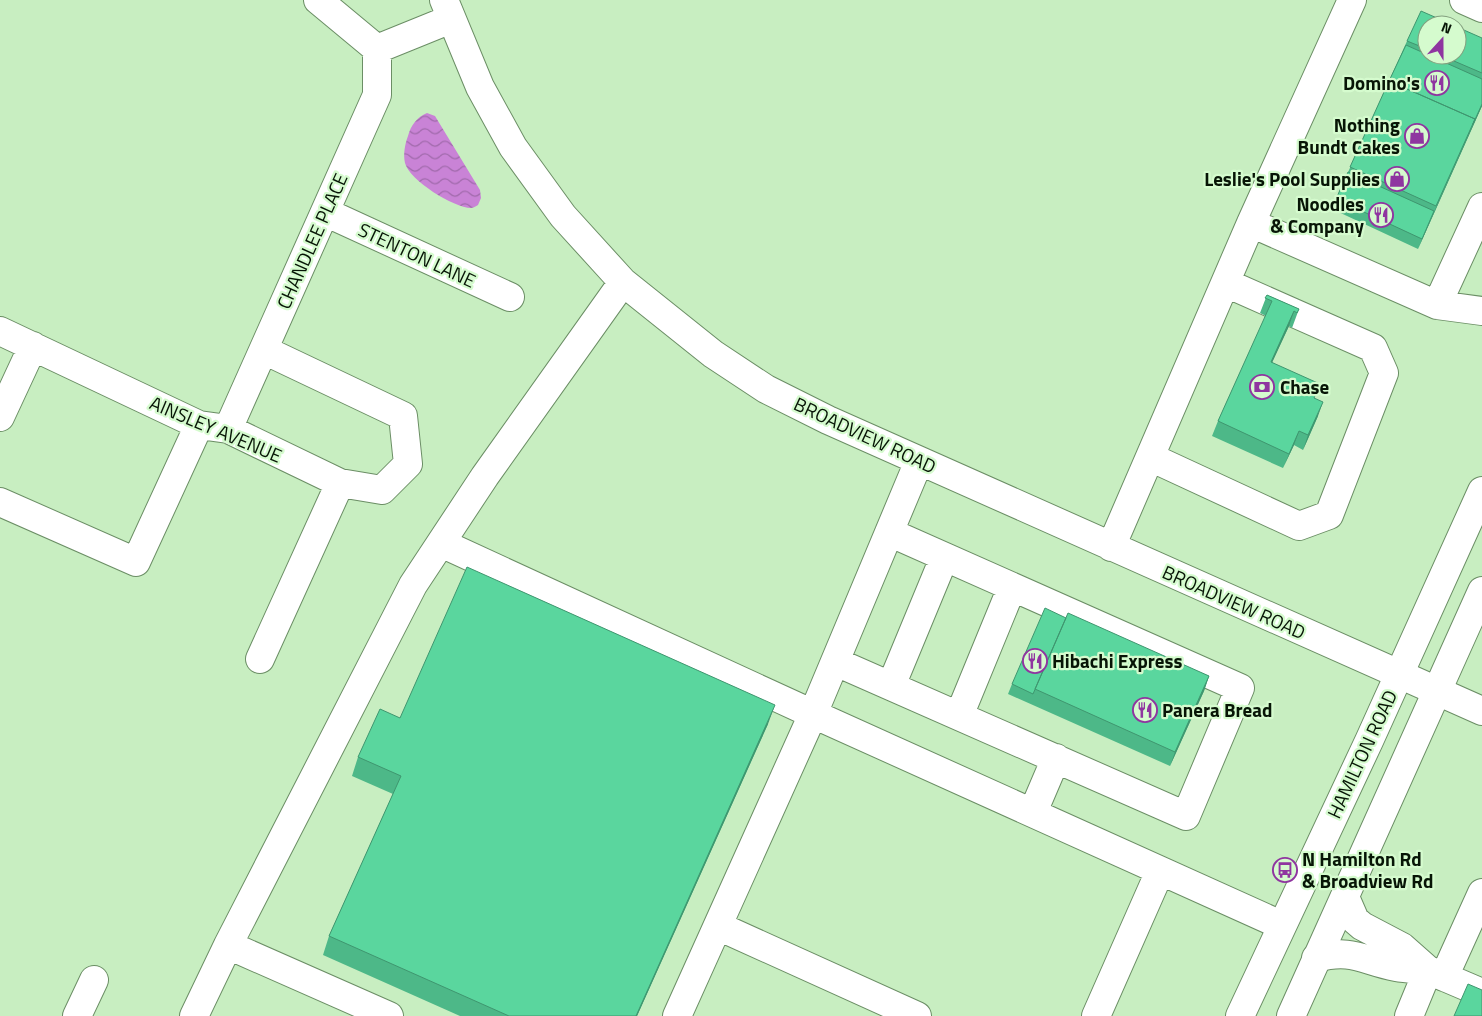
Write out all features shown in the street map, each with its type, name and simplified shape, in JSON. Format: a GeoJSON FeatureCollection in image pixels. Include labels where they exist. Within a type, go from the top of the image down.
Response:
{"type":"FeatureCollection","features":[{"type":"Feature","properties":{"kind":"street"},"geometry":{"type":"LineString","coordinates":[[318,0],[377,49],[448,10]]}},
{"type":"Feature","properties":{"kind":"street"},"geometry":{"type":"LineString","coordinates":[[1111,547],[1251,223],[1352,0]]}},
{"type":"Feature","properties":{"kind":"street"},"geometry":{"type":"LineString","coordinates":[[1464,0],[1482,8]]}},
{"type":"Feature","properties":{"kind":"street","name":"BROADVIEW ROAD"},"geometry":{"type":"LineString","coordinates":[[448,10],[480,87],[514,147],[563,216],[623,282],[713,354],[766,389],[828,420],[1482,710]]}},
{"type":"Feature","properties":{"kind":"street","name":"CHANDLEE PLACE"},"geometry":{"type":"LineString","coordinates":[[228,430],[377,95],[377,49]]}},
{"type":"Feature","properties":{"kind":"street"},"geometry":{"type":"LineString","coordinates":[[1437,305],[1482,207]]}},
{"type":"Feature","properties":{"kind":"street","name":"STENTON LANE"},"geometry":{"type":"LineString","coordinates":[[325,212],[510,297]]}},
{"type":"Feature","properties":{"kind":"street"},"geometry":{"type":"LineString","coordinates":[[1251,223],[1437,305],[1478,315]]}},
{"type":"Feature","properties":{"kind":"street"},"geometry":{"type":"LineString","coordinates":[[194,1016],[228,945],[413,585],[486,476],[623,282]]}},
{"type":"Feature","properties":{"kind":"street"},"geometry":{"type":"LineString","coordinates":[[1150,457],[1299,526],[1329,515],[1384,373],[1373,348],[1226,283]]}},
{"type":"Feature","properties":{"kind":"street","name":"AINSLEY AVENUE"},"geometry":{"type":"LineString","coordinates":[[0,331],[199,425],[228,430],[340,483],[382,490],[408,464],[403,416],[264,350]]}},
{"type":"Feature","properties":{"kind":"street"},"geometry":{"type":"LineString","coordinates":[[0,417],[33,346]]}},
{"type":"Feature","properties":{"kind":"street"},"geometry":{"type":"LineString","coordinates":[[0,502],[136,562],[199,425]]}},
{"type":"Feature","properties":{"kind":"street"},"geometry":{"type":"LineString","coordinates":[[677,1016],[836,662],[891,533],[919,461]]}},
{"type":"Feature","properties":{"kind":"street"},"geometry":{"type":"LineString","coordinates":[[260,659],[340,483]]}},
{"type":"Feature","properties":{"kind":"street","name":"HAMILTON ROAD"},"geometry":{"type":"LineString","coordinates":[[1240,1016],[1281,925],[1369,741],[1482,492]]}},
{"type":"Feature","properties":{"kind":"street"},"geometry":{"type":"LineString","coordinates":[[836,662],[1186,816],[1240,688],[891,533]]}},
{"type":"Feature","properties":{"kind":"street"},"geometry":{"type":"LineString","coordinates":[[441,543],[813,714],[1281,925]]}},
{"type":"Feature","properties":{"kind":"street"},"geometry":{"type":"LineString","coordinates":[[891,686],[944,558]]}},
{"type":"Feature","properties":{"kind":"street"},"geometry":{"type":"LineString","coordinates":[[959,716],[1012,587]]}},
{"type":"Feature","properties":{"kind":"street"},"geometry":{"type":"LineString","coordinates":[[1291,1016],[1482,591]]}},
{"type":"Feature","properties":{"kind":"street"},"geometry":{"type":"LineString","coordinates":[[1033,812],[1056,758]]}},
{"type":"Feature","properties":{"kind":"street"},"geometry":{"type":"LineString","coordinates":[[1096,1016],[1160,871]]}},
{"type":"Feature","properties":{"kind":"street"},"geometry":{"type":"LineString","coordinates":[[1409,1016],[1436,973],[1473,938],[1482,893]]}},
{"type":"Feature","properties":{"kind":"street"},"geometry":{"type":"LineString","coordinates":[[1345,897],[1355,920],[1362,926],[1402,947],[1436,973],[1482,993]]}},
{"type":"Feature","properties":{"kind":"street"},"geometry":{"type":"LineString","coordinates":[[718,926],[916,1016]]}},
{"type":"Feature","properties":{"kind":"street"},"geometry":{"type":"LineString","coordinates":[[228,945],[389,1016]]}},
{"type":"Feature","properties":{"kind":"street"},"geometry":{"type":"LineString","coordinates":[[1316,958],[1350,953],[1395,967],[1436,973]]}},
{"type":"Feature","properties":{"kind":"street"},"geometry":{"type":"LineString","coordinates":[[77,1016],[94,980]]}},
{"type":"Feature","properties":{"kind":"water"},"geometry":{"type":"Polygon","coordinates":[[[427,113],[435,116],[480,190],[481,198],[478,205],[471,208],[463,207],[444,198],[423,185],[408,170],[404,156],[407,139],[415,122],[427,113]]]}},
{"type":"Feature","properties":{"kind":"building"},"geometry":{"type":"Polygon","coordinates":[[[1421,11],[1430,15],[1419,15],[1421,11]]]}},
{"type":"Feature","properties":{"kind":"building"},"geometry":{"type":"Polygon","coordinates":[[[1417,20],[1417,45],[1407,41],[1417,20]]]}},
{"type":"Feature","properties":{"kind":"building"},"geometry":{"type":"Polygon","coordinates":[[[1467,31],[1482,38],[1482,73],[1463,65],[1467,65],[1467,31]]]}},
{"type":"Feature","properties":{"kind":"building","name":"Domino's"},"geometry":{"type":"Polygon","coordinates":[[[1406,45],[1417,50],[1417,65],[1451,65],[1482,79],[1482,104],[1473,124],[1475,119],[1389,81],[1406,45]]]}},
{"type":"Feature","properties":{"kind":"building"},"geometry":{"type":"Polygon","coordinates":[[[1389,81],[1475,119],[1436,206],[1350,167],[1389,81]]]}},
{"type":"Feature","properties":{"kind":"building","name":"Noodles & Company"},"geometry":{"type":"Polygon","coordinates":[[[1348,172],[1434,211],[1422,239],[1336,199],[1348,172]]]}},
{"type":"Feature","properties":{"kind":"building","name":"Chase"},"geometry":{"type":"Polygon","coordinates":[[[1267,295],[1299,309],[1297,313],[1294,311],[1271,362],[1320,384],[1314,398],[1323,402],[1308,435],[1299,431],[1289,454],[1218,421],[1272,301],[1265,298],[1267,295]]]}},
{"type":"Feature","properties":{"kind":"building"},"geometry":{"type":"Polygon","coordinates":[[[467,567],[775,705],[636,1016],[509,1016],[329,936],[401,776],[358,757],[380,709],[400,718],[467,567]]]}},
{"type":"Feature","properties":{"kind":"building","name":"Hibachi Express"},"geometry":{"type":"Polygon","coordinates":[[[1045,608],[1066,618],[1033,694],[1012,684],[1045,608]]]}},
{"type":"Feature","properties":{"kind":"building"},"geometry":{"type":"Polygon","coordinates":[[[1068,613],[1209,676],[1175,752],[1035,689],[1068,613]]]}},
{"type":"Feature","properties":{"kind":"building"},"geometry":{"type":"Polygon","coordinates":[[[1468,984],[1482,990],[1482,1016],[1454,1016],[1468,984]]]}},
{"type":"Feature","properties":{"kind":"place","name":"Domino's"},"geometry":{"type":"Point","coordinates":[1437,83]}},
{"type":"Feature","properties":{"kind":"place","name":"Nothing Bundt Cakes"},"geometry":{"type":"Point","coordinates":[1417,136]}},
{"type":"Feature","properties":{"kind":"place","name":"Leslie's Pool Supplies"},"geometry":{"type":"Point","coordinates":[1397,179]}},
{"type":"Feature","properties":{"kind":"place","name":"Noodles & Company"},"geometry":{"type":"Point","coordinates":[1381,215]}},
{"type":"Feature","properties":{"kind":"place","name":"Chase"},"geometry":{"type":"Point","coordinates":[1262,387]}},
{"type":"Feature","properties":{"kind":"place","name":"Hibachi Express"},"geometry":{"type":"Point","coordinates":[1035,661]}},
{"type":"Feature","properties":{"kind":"place","name":"Panera Bread"},"geometry":{"type":"Point","coordinates":[1145,710]}},
{"type":"Feature","properties":{"kind":"place","name":"N Hamilton Rd & Broadview Rd"},"geometry":{"type":"Point","coordinates":[1285,870]}}]}
